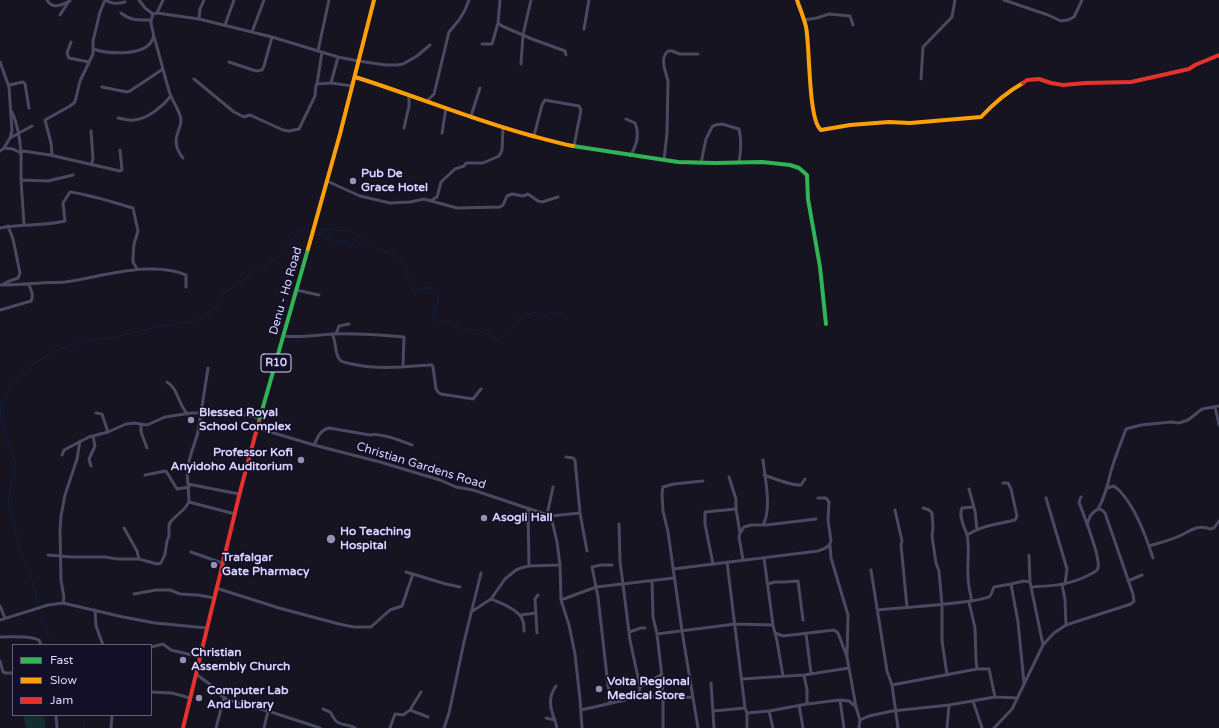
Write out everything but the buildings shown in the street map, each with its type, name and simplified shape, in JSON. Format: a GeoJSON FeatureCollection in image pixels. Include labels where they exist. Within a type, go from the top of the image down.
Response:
{"type":"FeatureCollection","features":[{"type":"Feature","properties":{"kind":"street"},"geometry":{"type":"LineString","coordinates":[[47,0],[54,6],[70,0]]}},
{"type":"Feature","properties":{"kind":"street"},"geometry":{"type":"LineString","coordinates":[[60,15],[70,0]]}},
{"type":"Feature","properties":{"kind":"street"},"geometry":{"type":"LineString","coordinates":[[50,155],[52,154],[52,148],[45,120],[75,102],[80,82],[93,49],[93,41],[100,12],[105,0],[113,4],[125,2]]}},
{"type":"Feature","properties":{"kind":"street"},"geometry":{"type":"LineString","coordinates":[[139,0],[145,8],[155,14],[199,19],[225,25],[272,37],[338,57],[358,61],[399,65],[417,56],[430,44]]}},
{"type":"Feature","properties":{"kind":"street"},"geometry":{"type":"LineString","coordinates":[[163,0],[151,20],[154,37],[171,96],[181,120],[176,144],[178,153],[183,158]]}},
{"type":"Feature","properties":{"kind":"street"},"geometry":{"type":"LineString","coordinates":[[199,19],[200,9],[204,0]]}},
{"type":"Feature","properties":{"kind":"street"},"geometry":{"type":"LineString","coordinates":[[225,25],[234,0]]}},
{"type":"Feature","properties":{"kind":"street"},"geometry":{"type":"LineString","coordinates":[[252,32],[264,0]]}},
{"type":"Feature","properties":{"kind":"street"},"geometry":{"type":"LineString","coordinates":[[318,51],[329,0]]}},
{"type":"Feature","properties":{"kind":"street","name":"Denu - Ho Road"},"geometry":{"type":"LineString","coordinates":[[183,728],[234,514],[327,181],[374,0]]}},
{"type":"Feature","properties":{"kind":"street"},"geometry":{"type":"LineString","coordinates":[[427,101],[434,94],[449,32],[459,20],[469,0]]}},
{"type":"Feature","properties":{"kind":"street"},"geometry":{"type":"LineString","coordinates":[[482,44],[492,44],[498,23],[500,0]]}},
{"type":"Feature","properties":{"kind":"street"},"geometry":{"type":"LineString","coordinates":[[521,64],[523,35],[530,0]]}},
{"type":"Feature","properties":{"kind":"street"},"geometry":{"type":"LineString","coordinates":[[584,30],[589,0]]}},
{"type":"Feature","properties":{"kind":"street"},"geometry":{"type":"LineString","coordinates":[[797,0],[806,27],[812,103],[816,123],[818,128],[821,130],[850,125],[889,122],[910,124],[981,117],[995,102],[1027,80],[1033,79],[1063,85],[1131,82],[1189,70],[1203,61],[1219,55]]}},
{"type":"Feature","properties":{"kind":"street"},"geometry":{"type":"LineString","coordinates":[[921,78],[923,47],[952,17],[955,0]]}},
{"type":"Feature","properties":{"kind":"street"},"geometry":{"type":"LineString","coordinates":[[1004,0],[1061,21],[1074,17],[1082,0]]}},
{"type":"Feature","properties":{"kind":"street"},"geometry":{"type":"LineString","coordinates":[[121,13],[132,20],[151,20]]}},
{"type":"Feature","properties":{"kind":"street"},"geometry":{"type":"LineString","coordinates":[[804,20],[829,14],[843,15],[850,16],[853,25]]}},
{"type":"Feature","properties":{"kind":"street"},"geometry":{"type":"LineString","coordinates":[[498,23],[509,30],[565,51],[566,55]]}},
{"type":"Feature","properties":{"kind":"street"},"geometry":{"type":"LineString","coordinates":[[93,49],[125,53],[143,49],[151,43],[154,37]]}},
{"type":"Feature","properties":{"kind":"street"},"geometry":{"type":"LineString","coordinates":[[229,62],[256,71],[262,70],[272,37]]}},
{"type":"Feature","properties":{"kind":"street"},"geometry":{"type":"LineString","coordinates":[[71,42],[67,54],[69,58],[89,62]]}},
{"type":"Feature","properties":{"kind":"street"},"geometry":{"type":"LineString","coordinates":[[664,160],[668,81],[664,71],[664,56],[668,51],[680,54],[698,54]]}},
{"type":"Feature","properties":{"kind":"street"},"geometry":{"type":"LineString","coordinates":[[194,79],[234,112],[244,117],[250,116],[283,130],[289,131],[300,129],[315,96],[322,52]]}},
{"type":"Feature","properties":{"kind":"street"},"geometry":{"type":"LineString","coordinates":[[331,83],[338,57]]}},
{"type":"Feature","properties":{"kind":"street"},"geometry":{"type":"LineString","coordinates":[[0,62],[9,85],[12,131],[10,138],[0,152]]}},
{"type":"Feature","properties":{"kind":"street"},"geometry":{"type":"LineString","coordinates":[[102,87],[127,92],[163,69]]}},
{"type":"Feature","properties":{"kind":"street"},"geometry":{"type":"LineString","coordinates":[[354,77],[504,128],[563,144],[630,156],[664,160],[701,163],[762,162],[790,164],[799,168],[806,175],[808,200],[820,267],[826,324]]}},
{"type":"Feature","properties":{"kind":"street"},"geometry":{"type":"LineString","coordinates":[[9,85],[22,82],[25,84],[30,108]]}},
{"type":"Feature","properties":{"kind":"street"},"geometry":{"type":"LineString","coordinates":[[317,84],[331,83],[352,86]]}},
{"type":"Feature","properties":{"kind":"street"},"geometry":{"type":"LineString","coordinates":[[471,116],[480,88]]}},
{"type":"Feature","properties":{"kind":"street"},"geometry":{"type":"LineString","coordinates":[[118,118],[137,120],[163,106],[171,96]]}},
{"type":"Feature","properties":{"kind":"street"},"geometry":{"type":"LineString","coordinates":[[404,128],[410,96]]}},
{"type":"Feature","properties":{"kind":"street"},"geometry":{"type":"LineString","coordinates":[[534,136],[542,105],[545,100],[579,106],[580,110],[574,146]]}},
{"type":"Feature","properties":{"kind":"street"},"geometry":{"type":"LineString","coordinates":[[442,133],[446,108]]}},
{"type":"Feature","properties":{"kind":"street"},"geometry":{"type":"LineString","coordinates":[[10,109],[16,122],[19,134],[24,224]]}},
{"type":"Feature","properties":{"kind":"street"},"geometry":{"type":"LineString","coordinates":[[626,119],[635,123],[637,126],[636,147],[630,156]]}},
{"type":"Feature","properties":{"kind":"street"},"geometry":{"type":"LineString","coordinates":[[701,163],[706,139],[712,127],[722,124],[739,130],[741,137],[739,162]]}},
{"type":"Feature","properties":{"kind":"street"},"geometry":{"type":"LineString","coordinates":[[10,138],[32,126]]}},
{"type":"Feature","properties":{"kind":"street"},"geometry":{"type":"LineString","coordinates":[[430,201],[437,197],[441,182],[455,169],[464,166],[466,163],[483,163],[499,156],[502,150],[504,128]]}},
{"type":"Feature","properties":{"kind":"street"},"geometry":{"type":"LineString","coordinates":[[91,131],[93,159],[91,165]]}},
{"type":"Feature","properties":{"kind":"street"},"geometry":{"type":"LineString","coordinates":[[4,148],[13,149],[21,153],[24,151],[50,155],[121,171],[122,166],[120,150]]}},
{"type":"Feature","properties":{"kind":"street"},"geometry":{"type":"LineString","coordinates":[[21,180],[48,181],[73,175]]}},
{"type":"Feature","properties":{"kind":"street"},"geometry":{"type":"LineString","coordinates":[[327,181],[349,191],[390,203],[410,202],[424,199],[460,208],[500,207],[507,196],[512,194],[523,196],[528,194],[542,202],[558,197]]}},
{"type":"Feature","properties":{"kind":"street"},"geometry":{"type":"LineString","coordinates":[[0,228],[24,224],[46,224],[65,221],[63,203],[70,192],[87,194],[133,208],[138,230],[134,244],[133,257],[133,262],[137,269]]}},
{"type":"Feature","properties":{"kind":"street"},"geometry":{"type":"LineString","coordinates":[[1,285],[18,278],[20,273],[13,239],[8,226]]}},
{"type":"Feature","properties":{"kind":"street"},"geometry":{"type":"LineString","coordinates":[[1,285],[65,282],[102,274],[137,269],[153,269],[179,272],[186,275],[186,287]]}},
{"type":"Feature","properties":{"kind":"street"},"geometry":{"type":"LineString","coordinates":[[0,310],[31,301],[32,294],[29,284]]}},
{"type":"Feature","properties":{"kind":"street"},"geometry":{"type":"LineString","coordinates":[[296,290],[319,295]]}},
{"type":"Feature","properties":{"kind":"street"},"geometry":{"type":"LineString","coordinates":[[336,334],[339,326],[348,324]]}},
{"type":"Feature","properties":{"kind":"street"},"geometry":{"type":"LineString","coordinates":[[332,334],[335,340],[338,357],[343,362],[382,368],[432,365],[436,389],[441,394],[473,398],[481,389]]}},
{"type":"Feature","properties":{"kind":"street"},"geometry":{"type":"LineString","coordinates":[[283,336],[304,337],[336,334],[404,337],[403,366]]}},
{"type":"Feature","properties":{"kind":"street"},"geometry":{"type":"LineString","coordinates":[[48,554],[61,556],[105,557],[139,560],[157,564],[161,563],[165,554],[169,536],[169,525],[189,502],[187,475],[188,464],[197,434],[208,368]]}},
{"type":"Feature","properties":{"kind":"street"},"geometry":{"type":"LineString","coordinates":[[167,382],[171,385],[179,397],[184,410],[188,414]]}},
{"type":"Feature","properties":{"kind":"street"},"geometry":{"type":"LineString","coordinates":[[1087,525],[1090,515],[1098,510],[1103,502],[1111,471],[1126,429],[1141,425],[1171,422],[1179,423],[1188,420],[1202,409],[1217,406],[1219,425]]}},
{"type":"Feature","properties":{"kind":"street"},"geometry":{"type":"LineString","coordinates":[[96,413],[102,414],[108,432]]}},
{"type":"Feature","properties":{"kind":"street"},"geometry":{"type":"LineString","coordinates":[[62,455],[64,450],[92,436],[108,432],[129,423],[147,425],[165,417],[201,413],[245,415],[260,418]]}},
{"type":"Feature","properties":{"kind":"street"},"geometry":{"type":"LineString","coordinates":[[141,425],[141,432],[146,448]]}},
{"type":"Feature","properties":{"kind":"street","name":"Christian Gardens Road"},"geometry":{"type":"LineString","coordinates":[[257,428],[440,480],[456,487],[473,490],[547,515],[551,516],[580,513]]}},
{"type":"Feature","properties":{"kind":"street"},"geometry":{"type":"LineString","coordinates":[[314,445],[320,432],[329,428],[370,435],[381,435],[412,444]]}},
{"type":"Feature","properties":{"kind":"street"},"geometry":{"type":"LineString","coordinates":[[91,466],[90,459],[95,446],[92,436]]}},
{"type":"Feature","properties":{"kind":"street"},"geometry":{"type":"LineString","coordinates":[[64,602],[61,580],[60,530],[65,495],[77,459],[80,442]]}},
{"type":"Feature","properties":{"kind":"street"},"geometry":{"type":"LineString","coordinates":[[566,457],[573,458],[575,460],[580,513],[587,551]]}},
{"type":"Feature","properties":{"kind":"street"},"geometry":{"type":"LineString","coordinates":[[763,460],[768,504],[764,525]]}},
{"type":"Feature","properties":{"kind":"street"},"geometry":{"type":"LineString","coordinates":[[145,475],[166,471],[177,489],[189,486],[240,494]]}},
{"type":"Feature","properties":{"kind":"street"},"geometry":{"type":"LineString","coordinates":[[764,475],[797,485],[801,485],[805,479]]}},
{"type":"Feature","properties":{"kind":"street"},"geometry":{"type":"LineString","coordinates":[[729,478],[736,499],[740,533],[739,537],[743,560]]}},
{"type":"Feature","properties":{"kind":"street"},"geometry":{"type":"LineString","coordinates":[[698,728],[682,632],[668,532],[663,511],[662,494],[663,487],[674,484],[703,481]]}},
{"type":"Feature","properties":{"kind":"street"},"geometry":{"type":"LineString","coordinates":[[967,535],[991,525],[1015,520],[1017,516],[1011,489],[1008,484],[1003,483]]}},
{"type":"Feature","properties":{"kind":"street"},"geometry":{"type":"LineString","coordinates":[[547,515],[553,486]]}},
{"type":"Feature","properties":{"kind":"street"},"geometry":{"type":"LineString","coordinates":[[1107,488],[1114,486],[1124,494],[1139,521],[1153,558]]}},
{"type":"Feature","properties":{"kind":"street"},"geometry":{"type":"LineString","coordinates":[[969,489],[975,511],[977,530]]}},
{"type":"Feature","properties":{"kind":"street"},"geometry":{"type":"LineString","coordinates":[[1031,587],[1063,585],[1096,572],[1098,562],[1096,550],[1079,502],[1080,497]]}},
{"type":"Feature","properties":{"kind":"street"},"geometry":{"type":"LineString","coordinates":[[818,498],[826,498],[828,500],[831,558],[848,615],[847,657]]}},
{"type":"Feature","properties":{"kind":"street"},"geometry":{"type":"LineString","coordinates":[[1046,498],[1067,569],[1063,585],[1066,625]]}},
{"type":"Feature","properties":{"kind":"street"},"geometry":{"type":"LineString","coordinates":[[189,502],[234,514]]}},
{"type":"Feature","properties":{"kind":"street"},"geometry":{"type":"LineString","coordinates":[[974,506],[962,508],[960,512],[967,535],[968,578],[970,601],[975,628],[977,669]]}},
{"type":"Feature","properties":{"kind":"street"},"geometry":{"type":"LineString","coordinates":[[923,508],[932,513],[932,536],[936,564],[939,571],[942,605],[942,641],[947,675]]}},
{"type":"Feature","properties":{"kind":"street"},"geometry":{"type":"LineString","coordinates":[[528,509],[529,566]]}},
{"type":"Feature","properties":{"kind":"street"},"geometry":{"type":"LineString","coordinates":[[713,564],[705,524],[705,512],[736,509]]}},
{"type":"Feature","properties":{"kind":"street"},"geometry":{"type":"LineString","coordinates":[[895,510],[902,541],[901,545],[907,607]]}},
{"type":"Feature","properties":{"kind":"street"},"geometry":{"type":"LineString","coordinates":[[994,728],[1012,709],[1043,646],[1054,633],[1066,625],[1131,604],[1134,601],[1104,512],[1102,510],[1098,510]]}},
{"type":"Feature","properties":{"kind":"street"},"geometry":{"type":"LineString","coordinates":[[551,516],[560,565],[561,600],[569,625],[575,654],[582,728]]}},
{"type":"Feature","properties":{"kind":"street"},"geometry":{"type":"LineString","coordinates":[[740,533],[744,527],[816,519]]}},
{"type":"Feature","properties":{"kind":"street"},"geometry":{"type":"LineString","coordinates":[[1149,546],[1178,537],[1189,530],[1205,527],[1210,529],[1214,528],[1219,521]]}},
{"type":"Feature","properties":{"kind":"street"},"geometry":{"type":"LineString","coordinates":[[619,524],[620,561],[629,632],[640,686],[638,697]]}},
{"type":"Feature","properties":{"kind":"street"},"geometry":{"type":"LineString","coordinates":[[124,528],[137,551],[139,560]]}},
{"type":"Feature","properties":{"kind":"street"},"geometry":{"type":"LineString","coordinates":[[673,569],[818,551],[830,545]]}},
{"type":"Feature","properties":{"kind":"street"},"geometry":{"type":"LineString","coordinates":[[191,552],[222,563]]}},
{"type":"Feature","properties":{"kind":"street"},"geometry":{"type":"LineString","coordinates":[[1029,555],[1030,582],[1043,646]]}},
{"type":"Feature","properties":{"kind":"street"},"geometry":{"type":"LineString","coordinates":[[764,558],[773,624],[783,676]]}},
{"type":"Feature","properties":{"kind":"street"},"geometry":{"type":"LineString","coordinates":[[727,562],[745,708],[747,713],[747,728]]}},
{"type":"Feature","properties":{"kind":"street"},"geometry":{"type":"LineString","coordinates":[[471,612],[491,599],[505,579],[521,568],[529,566],[560,565]]}},
{"type":"Feature","properties":{"kind":"street"},"geometry":{"type":"LineString","coordinates":[[610,702],[599,604],[592,567],[612,565]]}},
{"type":"Feature","properties":{"kind":"street"},"geometry":{"type":"LineString","coordinates":[[871,570],[887,671],[892,685],[898,728]]}},
{"type":"Feature","properties":{"kind":"street"},"geometry":{"type":"LineString","coordinates":[[406,572],[460,587]]}},
{"type":"Feature","properties":{"kind":"street"},"geometry":{"type":"LineString","coordinates":[[444,728],[449,713],[481,573]]}},
{"type":"Feature","properties":{"kind":"street"},"geometry":{"type":"LineString","coordinates":[[216,588],[279,608],[339,624],[354,627],[371,627],[390,610],[402,606],[413,574]]}},
{"type":"Feature","properties":{"kind":"street"},"geometry":{"type":"LineString","coordinates":[[1128,581],[1142,575]]}},
{"type":"Feature","properties":{"kind":"street"},"geometry":{"type":"LineString","coordinates":[[561,600],[596,587],[674,578]]}},
{"type":"Feature","properties":{"kind":"street"},"geometry":{"type":"LineString","coordinates":[[652,581],[653,617],[657,634],[662,674],[663,728]]}},
{"type":"Feature","properties":{"kind":"street"},"geometry":{"type":"LineString","coordinates":[[768,584],[778,581],[798,581],[803,620]]}},
{"type":"Feature","properties":{"kind":"street"},"geometry":{"type":"LineString","coordinates":[[878,610],[942,605],[970,601],[990,596],[994,587],[1024,581],[1030,582]]}},
{"type":"Feature","properties":{"kind":"street"},"geometry":{"type":"LineString","coordinates":[[1011,584],[1018,622],[1024,685]]}},
{"type":"Feature","properties":{"kind":"street"},"geometry":{"type":"LineString","coordinates":[[134,594],[156,590],[170,590],[180,594],[214,598]]}},
{"type":"Feature","properties":{"kind":"street"},"geometry":{"type":"LineString","coordinates":[[537,632],[535,598],[538,595]]}},
{"type":"Feature","properties":{"kind":"street"},"geometry":{"type":"LineString","coordinates":[[491,599],[508,606],[520,615],[523,620],[524,631]]}},
{"type":"Feature","properties":{"kind":"street"},"geometry":{"type":"LineString","coordinates":[[0,620],[37,608],[64,602],[123,617],[207,628]]}},
{"type":"Feature","properties":{"kind":"street"},"geometry":{"type":"LineString","coordinates":[[0,606],[5,618]]}},
{"type":"Feature","properties":{"kind":"street"},"geometry":{"type":"LineString","coordinates":[[95,610],[96,626],[103,644]]}},
{"type":"Feature","properties":{"kind":"street"},"geometry":{"type":"LineString","coordinates":[[520,615],[536,613]]}},
{"type":"Feature","properties":{"kind":"street"},"geometry":{"type":"LineString","coordinates":[[657,634],[735,624],[773,624]]}},
{"type":"Feature","properties":{"kind":"street"},"geometry":{"type":"LineString","coordinates":[[629,632],[645,628]]}},
{"type":"Feature","properties":{"kind":"street"},"geometry":{"type":"LineString","coordinates":[[775,633],[783,636],[836,631],[838,633],[847,657],[856,708],[860,720],[859,728]]}},
{"type":"Feature","properties":{"kind":"street"},"geometry":{"type":"LineString","coordinates":[[806,634],[811,673]]}},
{"type":"Feature","properties":{"kind":"street"},"geometry":{"type":"LineString","coordinates":[[0,637],[34,638],[39,640],[41,644]]}},
{"type":"Feature","properties":{"kind":"street"},"geometry":{"type":"LineString","coordinates":[[152,648],[163,644],[171,650],[200,657]]}},
{"type":"Feature","properties":{"kind":"street"},"geometry":{"type":"LineString","coordinates":[[0,661],[3,672],[12,673]]}},
{"type":"Feature","properties":{"kind":"street"},"geometry":{"type":"LineString","coordinates":[[742,679],[804,675],[849,668]]}},
{"type":"Feature","properties":{"kind":"street"},"geometry":{"type":"LineString","coordinates":[[892,685],[977,669],[989,669],[995,698]]}},
{"type":"Feature","properties":{"kind":"street"},"geometry":{"type":"LineString","coordinates":[[196,674],[224,698],[320,728]]}},
{"type":"Feature","properties":{"kind":"street"},"geometry":{"type":"LineString","coordinates":[[640,686],[662,674]]}},
{"type":"Feature","properties":{"kind":"street"},"geometry":{"type":"LineString","coordinates":[[804,675],[807,690],[807,704]]}},
{"type":"Feature","properties":{"kind":"street"},"geometry":{"type":"LineString","coordinates":[[711,683],[714,728]]}},
{"type":"Feature","properties":{"kind":"street"},"geometry":{"type":"LineString","coordinates":[[556,686],[550,702],[557,728]]}},
{"type":"Feature","properties":{"kind":"street"},"geometry":{"type":"LineString","coordinates":[[152,692],[172,693],[190,698]]}},
{"type":"Feature","properties":{"kind":"street"},"geometry":{"type":"LineString","coordinates":[[390,728],[394,714],[403,715],[410,710],[421,692]]}},
{"type":"Feature","properties":{"kind":"street"},"geometry":{"type":"LineString","coordinates":[[581,710],[610,702],[638,697],[653,697],[663,693]]}},
{"type":"Feature","properties":{"kind":"street"},"geometry":{"type":"LineString","coordinates":[[663,698],[693,697]]}},
{"type":"Feature","properties":{"kind":"street"},"geometry":{"type":"LineString","coordinates":[[216,728],[224,698]]}},
{"type":"Feature","properties":{"kind":"street"},"geometry":{"type":"LineString","coordinates":[[860,720],[869,716],[896,711],[995,698],[1018,698]]}},
{"type":"Feature","properties":{"kind":"street"},"geometry":{"type":"LineString","coordinates":[[747,713],[840,700],[849,701],[856,708]]}},
{"type":"Feature","properties":{"kind":"street"},"geometry":{"type":"LineString","coordinates":[[840,700],[844,728]]}},
{"type":"Feature","properties":{"kind":"street"},"geometry":{"type":"LineString","coordinates":[[973,701],[982,728]]}},
{"type":"Feature","properties":{"kind":"street"},"geometry":{"type":"LineString","coordinates":[[799,705],[803,728]]}},
{"type":"Feature","properties":{"kind":"street"},"geometry":{"type":"LineString","coordinates":[[947,728],[949,705]]}},
{"type":"Feature","properties":{"kind":"street"},"geometry":{"type":"LineString","coordinates":[[713,711],[745,708]]}},
{"type":"Feature","properties":{"kind":"street"},"geometry":{"type":"LineString","coordinates":[[323,709],[330,712],[336,721],[355,728]]}},
{"type":"Feature","properties":{"kind":"street"},"geometry":{"type":"LineString","coordinates":[[410,710],[428,717]]}},
{"type":"Feature","properties":{"kind":"street"},"geometry":{"type":"LineString","coordinates":[[264,728],[268,711]]}},
{"type":"Feature","properties":{"kind":"street"},"geometry":{"type":"LineString","coordinates":[[769,711],[773,728]]}},
{"type":"Feature","properties":{"kind":"street"},"geometry":{"type":"LineString","coordinates":[[56,716],[57,728]]}},
{"type":"Feature","properties":{"kind":"street"},"geometry":{"type":"LineString","coordinates":[[111,728],[112,716]]}},
{"type":"Feature","properties":{"kind":"street"},"geometry":{"type":"LineString","coordinates":[[546,718],[555,720]]}},
{"type":"Feature","properties":{"kind":"green space"},"geometry":{"type":"Polygon","coordinates":[[[23,716],[44,716],[46,728],[26,728],[23,716]]]}},
{"type":"Feature","properties":{"kind":"waterway"},"geometry":{"type":"LineString","coordinates":[[0,413],[1,405],[12,383],[46,356],[67,346],[162,326],[191,322],[209,316],[215,309],[222,294],[236,286],[255,271],[278,258],[290,244],[297,232],[306,229],[310,232]]}},
{"type":"Feature","properties":{"kind":"waterway"},"geometry":{"type":"LineString","coordinates":[[320,235],[322,229],[351,231],[364,242]]}},
{"type":"Feature","properties":{"kind":"waterway"},"geometry":{"type":"LineString","coordinates":[[314,235],[323,235],[331,240],[342,241],[356,247],[364,242],[393,255],[405,263],[412,291],[424,288],[436,290],[439,301],[432,314],[433,319],[446,321],[463,328],[481,331],[497,339],[505,336],[519,319],[529,314],[537,312],[539,317],[543,317],[558,312],[566,315]]}},
{"type":"Feature","properties":{"kind":"waterway"},"geometry":{"type":"LineString","coordinates":[[0,413],[6,437],[16,462],[8,501],[20,551],[30,571],[38,606]]}},
{"type":"Feature","properties":{"kind":"waterway"},"geometry":{"type":"LineString","coordinates":[[39,609],[48,635],[54,644]]}},
{"type":"Feature","properties":{"kind":"waterway"},"geometry":{"type":"LineString","coordinates":[[83,716],[84,728]]}},
{"type":"Feature","properties":{"kind":"traffic: fast"},"geometry":{"type":"LineString","coordinates":[[573,146],[678,162],[762,162],[790,165],[799,168],[807,175],[808,199],[820,267],[826,324]]}},
{"type":"Feature","properties":{"kind":"traffic: fast"},"geometry":{"type":"LineString","coordinates":[[259,421],[308,249]]}},
{"type":"Feature","properties":{"kind":"traffic: slow"},"geometry":{"type":"LineString","coordinates":[[308,249],[340,134],[374,0]]}},
{"type":"Feature","properties":{"kind":"traffic: slow"},"geometry":{"type":"LineString","coordinates":[[797,0],[806,27],[814,113],[817,124],[821,130],[850,125],[889,122],[910,123],[981,117],[1001,98],[1023,83]]}},
{"type":"Feature","properties":{"kind":"traffic: slow"},"geometry":{"type":"LineString","coordinates":[[355,77],[507,129],[573,146]]}},
{"type":"Feature","properties":{"kind":"traffic: jam"},"geometry":{"type":"LineString","coordinates":[[1023,83],[1027,80],[1039,79],[1063,85],[1131,82],[1189,69],[1219,55]]}},
{"type":"Feature","properties":{"kind":"traffic: jam"},"geometry":{"type":"LineString","coordinates":[[183,728],[240,492],[259,421]]}},
{"type":"Feature","properties":{"kind":"place","name":"Pub De Grace Hotel"},"geometry":{"type":"Point","coordinates":[353,181]}},
{"type":"Feature","properties":{"kind":"place","name":"Blessed Royal School Complex"},"geometry":{"type":"Point","coordinates":[191,420]}},
{"type":"Feature","properties":{"kind":"place","name":"Professor Kofi Anyidoho Auditorium"},"geometry":{"type":"Point","coordinates":[301,460]}},
{"type":"Feature","properties":{"kind":"place","name":"Asogli Hall"},"geometry":{"type":"Point","coordinates":[484,518]}},
{"type":"Feature","properties":{"kind":"place","name":"Ho Teaching Hospital"},"geometry":{"type":"Point","coordinates":[331,539]}},
{"type":"Feature","properties":{"kind":"place","name":"Trafalgar Gate Pharmacy"},"geometry":{"type":"Point","coordinates":[214,565]}},
{"type":"Feature","properties":{"kind":"place","name":"Christian Assembly Church"},"geometry":{"type":"Point","coordinates":[183,660]}},
{"type":"Feature","properties":{"kind":"place","name":"Volta Regional Medical Store"},"geometry":{"type":"Point","coordinates":[599,689]}},
{"type":"Feature","properties":{"kind":"place","name":"Computer Lab And Library"},"geometry":{"type":"Point","coordinates":[199,698]}}]}
